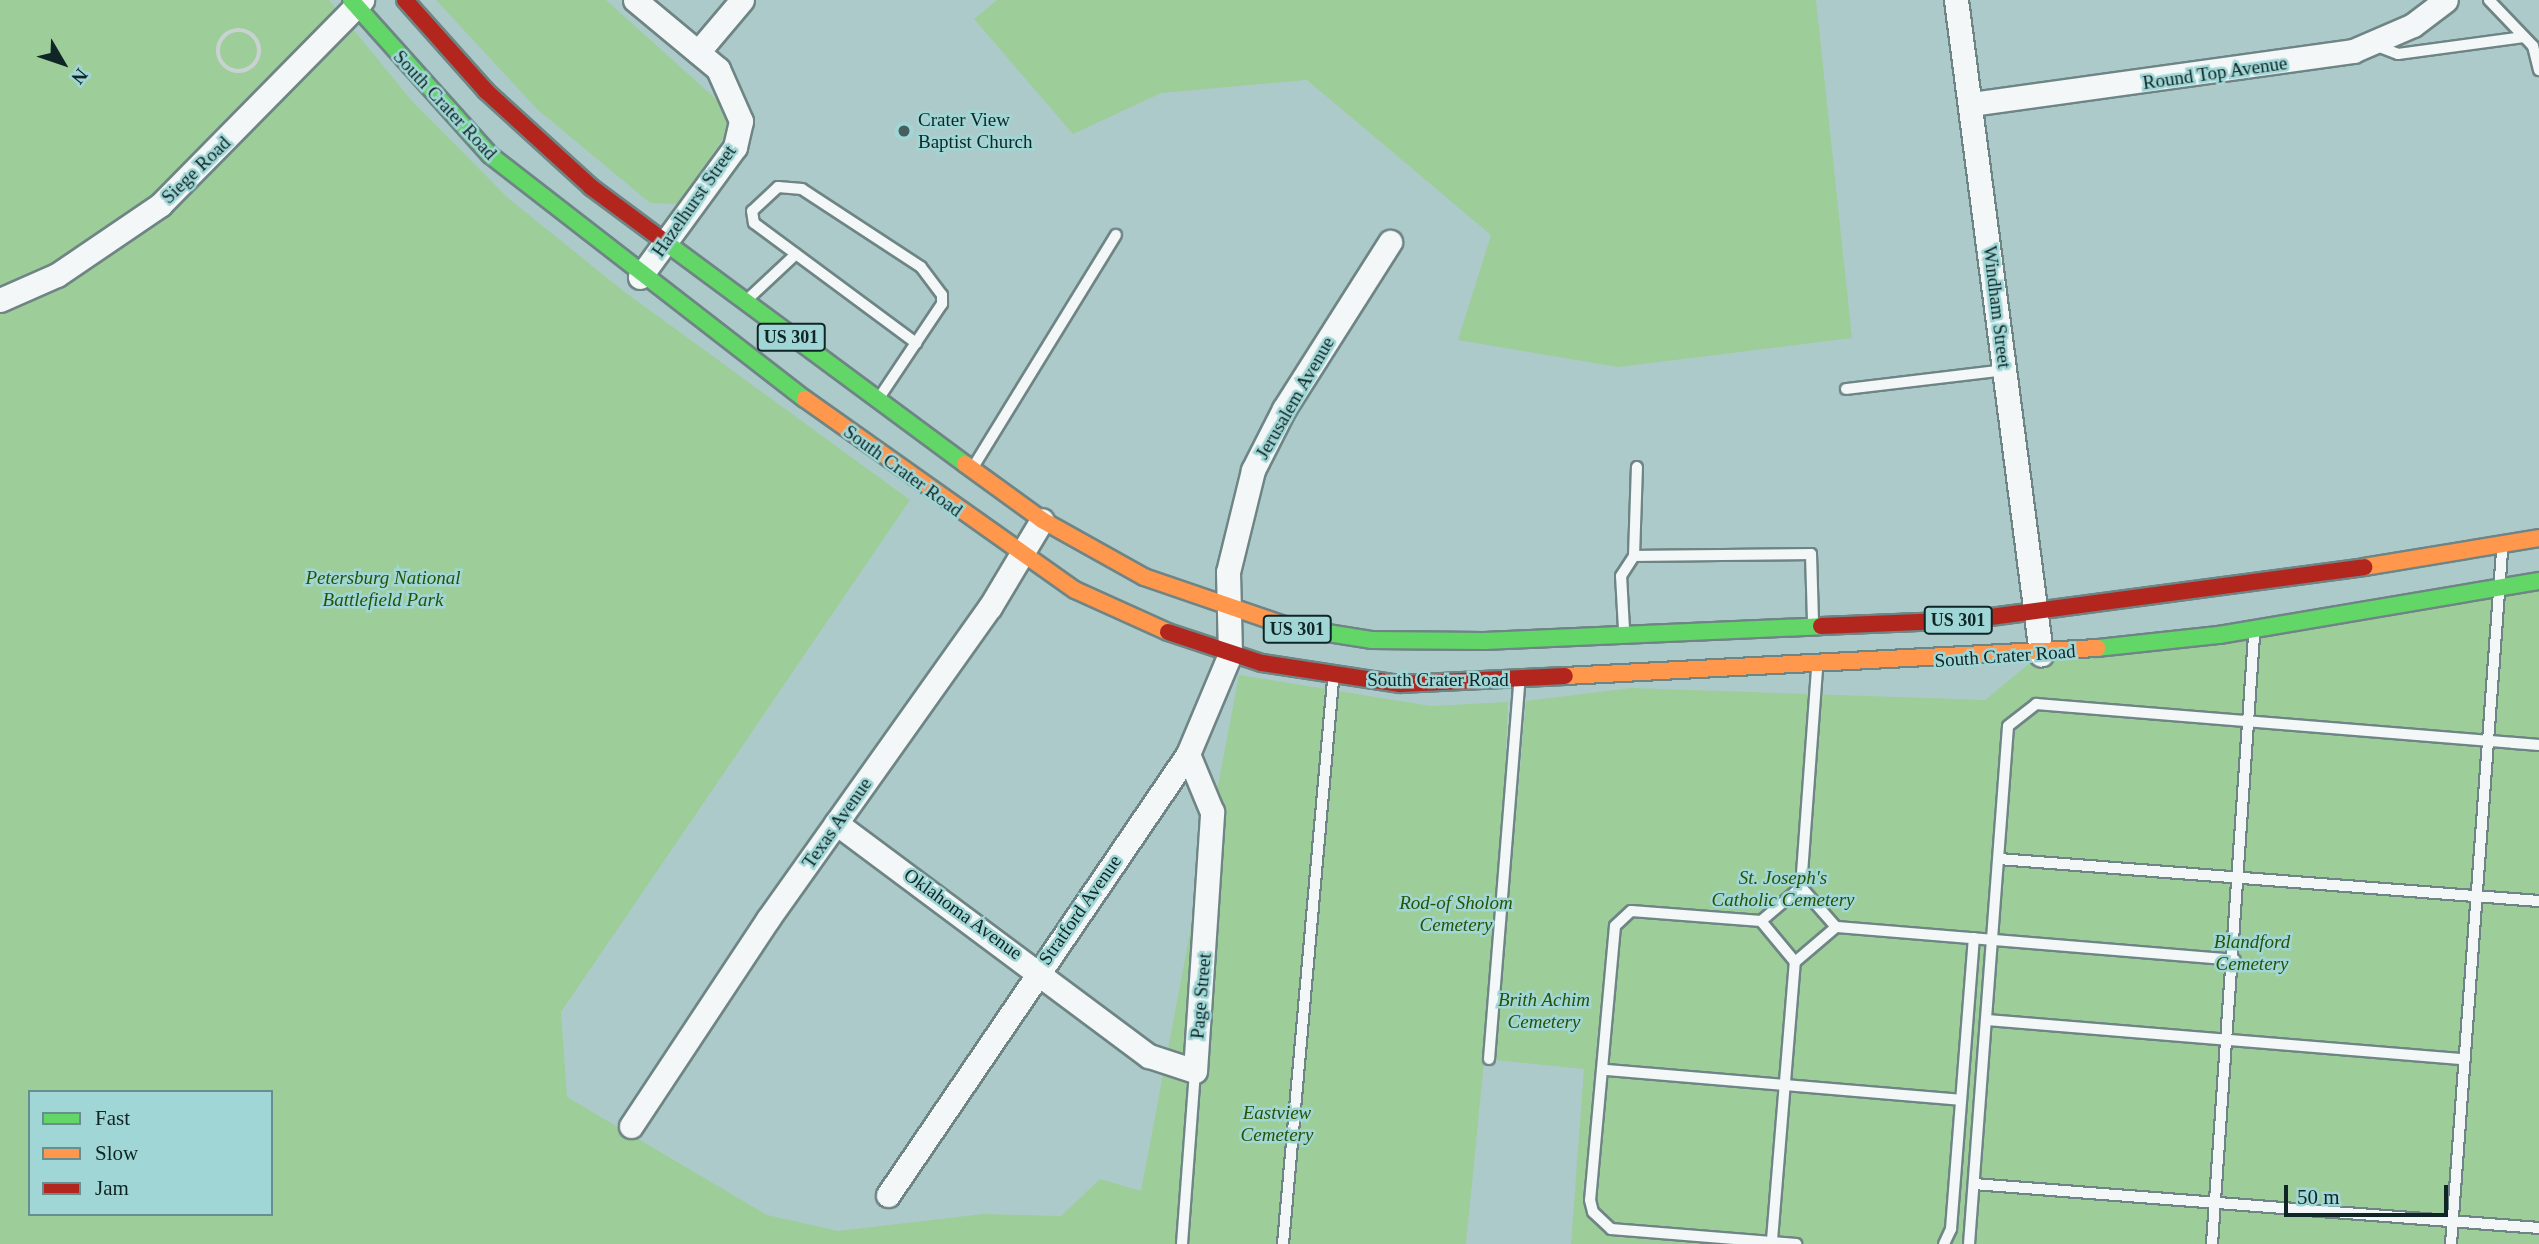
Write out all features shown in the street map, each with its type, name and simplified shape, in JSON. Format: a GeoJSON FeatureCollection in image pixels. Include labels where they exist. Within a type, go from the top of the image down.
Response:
{"type":"FeatureCollection","features":[{"type":"Feature","properties":{"kind":"main road","name":"South Crater Road"},"geometry":{"type":"LineString","coordinates":[[405,0],[540,143],[665,243],[1042,520],[1144,577],[1225,609],[1300,629],[1394,641],[1625,635],[2217,602],[2539,538]]}},
{"type":"Feature","properties":{"kind":"main road","name":"South Crater Road"},"geometry":{"type":"LineString","coordinates":[[356,2],[490,155],[639,278],[1022,556],[1075,590],[1230,654],[1333,677],[1400,684],[1817,669],[2041,654],[2219,635],[2539,581]]}},
{"type":"Feature","properties":{"kind":"main road"},"geometry":{"type":"LineString","coordinates":[[2217,602],[2219,635]]}},
{"type":"Feature","properties":{"kind":"street","name":"Hazelhurst Street"},"geometry":{"type":"LineString","coordinates":[[635,0],[698,52],[731,87],[739,134],[639,278]]}},
{"type":"Feature","properties":{"kind":"street"},"geometry":{"type":"LineString","coordinates":[[698,52],[742,0]]}},
{"type":"Feature","properties":{"kind":"street","name":"Windham Street"},"geometry":{"type":"LineString","coordinates":[[1956,0],[2041,654]]}},
{"type":"Feature","properties":{"kind":"street","name":"Round Top Avenue"},"geometry":{"type":"LineString","coordinates":[[1971,104],[2204,76],[2372,44],[2446,0]]}},
{"type":"Feature","properties":{"kind":"street","name":"Siege Road"},"geometry":{"type":"LineString","coordinates":[[0,300],[57,275],[160,205],[356,2]]}},
{"type":"Feature","properties":{"kind":"street","name":"Jerusalem Avenue"},"geometry":{"type":"LineString","coordinates":[[1225,609],[1238,521],[1259,458],[1390,242]]}},
{"type":"Feature","properties":{"kind":"street","name":"Texas Avenue"},"geometry":{"type":"LineString","coordinates":[[631,1126],[836,823],[1022,556],[1042,520]]}},
{"type":"Feature","properties":{"kind":"street","name":"Stratford Avenue"},"geometry":{"type":"LineString","coordinates":[[888,1195],[1039,968],[1188,754],[1230,654],[1225,609]]}},
{"type":"Feature","properties":{"kind":"street","name":"Page Street"},"geometry":{"type":"LineString","coordinates":[[1188,754],[1212,811],[1195,1071]]}},
{"type":"Feature","properties":{"kind":"street","name":"Oklahoma Avenue"},"geometry":{"type":"LineString","coordinates":[[836,823],[1039,968],[1149,1056],[1195,1071]]}},
{"type":"Feature","properties":{"kind":"lane"},"geometry":{"type":"LineString","coordinates":[[2488,0],[2524,37],[2539,64]]}},
{"type":"Feature","properties":{"kind":"lane"},"geometry":{"type":"LineString","coordinates":[[2372,44],[2398,54],[2524,37]]}},
{"type":"Feature","properties":{"kind":"lane"},"geometry":{"type":"LineString","coordinates":[[877,400],[916,343],[942,304],[921,267],[802,189],[778,187],[752,211],[754,223],[916,343]]}},
{"type":"Feature","properties":{"kind":"lane"},"geometry":{"type":"LineString","coordinates":[[972,469],[1116,235]]}},
{"type":"Feature","properties":{"kind":"lane"},"geometry":{"type":"LineString","coordinates":[[744,302],[796,254]]}},
{"type":"Feature","properties":{"kind":"lane"},"geometry":{"type":"LineString","coordinates":[[1846,389],[2005,370]]}},
{"type":"Feature","properties":{"kind":"lane"},"geometry":{"type":"LineString","coordinates":[[1625,635],[1621,576],[1634,556],[1637,467]]}},
{"type":"Feature","properties":{"kind":"lane"},"geometry":{"type":"LineString","coordinates":[[2451,1244],[2502,544]]}},
{"type":"Feature","properties":{"kind":"lane"},"geometry":{"type":"LineString","coordinates":[[1634,556],[1811,554],[1814,626]]}},
{"type":"Feature","properties":{"kind":"lane"},"geometry":{"type":"LineString","coordinates":[[2213,1244],[2251,721],[2254,629]]}},
{"type":"Feature","properties":{"kind":"lane"},"geometry":{"type":"LineString","coordinates":[[1817,669],[1801,887],[1836,927],[2235,960]]}},
{"type":"Feature","properties":{"kind":"lane"},"geometry":{"type":"LineString","coordinates":[[1283,1244],[1333,677]]}},
{"type":"Feature","properties":{"kind":"lane"},"geometry":{"type":"LineString","coordinates":[[1489,1059],[1519,680]]}},
{"type":"Feature","properties":{"kind":"lane"},"geometry":{"type":"LineString","coordinates":[[1969,1244],[2008,726],[2036,704],[2539,745]]}},
{"type":"Feature","properties":{"kind":"lane"},"geometry":{"type":"LineString","coordinates":[[1999,859],[2539,901]]}},
{"type":"Feature","properties":{"kind":"lane"},"geometry":{"type":"LineString","coordinates":[[1796,1244],[1611,1229],[1600,1222],[1590,1200],[1606,1070],[1615,926],[1631,911],[1761,921],[1801,887]]}},
{"type":"Feature","properties":{"kind":"lane"},"geometry":{"type":"LineString","coordinates":[[1761,921],[1795,962]]}},
{"type":"Feature","properties":{"kind":"lane"},"geometry":{"type":"LineString","coordinates":[[1772,1243],[1795,962],[1836,927]]}},
{"type":"Feature","properties":{"kind":"lane"},"geometry":{"type":"LineString","coordinates":[[1944,1244],[1951,1229],[1974,938]]}},
{"type":"Feature","properties":{"kind":"lane"},"geometry":{"type":"LineString","coordinates":[[1986,1020],[2229,1042],[2464,1059]]}},
{"type":"Feature","properties":{"kind":"lane"},"geometry":{"type":"LineString","coordinates":[[1606,1070],[1961,1100]]}},
{"type":"Feature","properties":{"kind":"lane","name":"Page Street"},"geometry":{"type":"LineString","coordinates":[[1182,1244],[1195,1071]]}},
{"type":"Feature","properties":{"kind":"lane"},"geometry":{"type":"LineString","coordinates":[[1974,1184],[2539,1228]]}},
{"type":"Feature","properties":{"kind":"path"},"geometry":{"type":"LineString","coordinates":[[242,30],[254,32],[261,44],[251,64],[234,73],[220,66],[221,47],[242,30]]}},
{"type":"Feature","properties":{"kind":"green space","name":"Petersburg National Battlefield Park"},"geometry":{"type":"Polygon","coordinates":[[[0,0],[329,0],[412,101],[508,198],[622,290],[910,500],[561,1012],[567,1097],[767,1215],[838,1231],[983,1214],[1061,1216],[1100,1179],[1141,1191],[1239,675],[1431,706],[1508,702],[1499,909],[1466,1244],[0,1244],[0,0]]]}},
{"type":"Feature","properties":{"kind":"green space"},"geometry":{"type":"Polygon","coordinates":[[[436,0],[606,0],[737,118],[679,204],[650,203],[537,109],[436,0]]]}},
{"type":"Feature","properties":{"kind":"green space"},"geometry":{"type":"Polygon","coordinates":[[[997,0],[1816,0],[1852,338],[1618,367],[1458,340],[1491,235],[1307,80],[1161,93],[1073,134],[974,19],[997,0]]]}},
{"type":"Feature","properties":{"kind":"green space","name":"Blandford Cemetery"},"geometry":{"type":"Polygon","coordinates":[[[2539,572],[2539,1244],[1571,1244],[1584,1069],[1495,1060],[1526,701],[1631,688],[1985,700],[2041,654],[2539,572]]]}},
{"type":"Feature","properties":{"kind":"traffic: fast"},"geometry":{"type":"LineString","coordinates":[[351,0],[490,155],[805,399]]}},
{"type":"Feature","properties":{"kind":"traffic: fast"},"geometry":{"type":"LineString","coordinates":[[661,239],[965,464]]}},
{"type":"Feature","properties":{"kind":"traffic: fast"},"geometry":{"type":"LineString","coordinates":[[2097,648],[2219,635],[2539,581]]}},
{"type":"Feature","properties":{"kind":"traffic: fast"},"geometry":{"type":"LineString","coordinates":[[1290,627],[1371,640],[1484,641],[1821,626]]}},
{"type":"Feature","properties":{"kind":"traffic: slow"},"geometry":{"type":"LineString","coordinates":[[805,399],[1075,590],[1168,632]]}},
{"type":"Feature","properties":{"kind":"traffic: slow"},"geometry":{"type":"LineString","coordinates":[[965,464],[1042,520],[1144,577],[1290,627]]}},
{"type":"Feature","properties":{"kind":"traffic: slow"},"geometry":{"type":"LineString","coordinates":[[2364,567],[2539,538]]}},
{"type":"Feature","properties":{"kind":"traffic: slow"},"geometry":{"type":"LineString","coordinates":[[1565,676],[2097,648]]}},
{"type":"Feature","properties":{"kind":"traffic: jam"},"geometry":{"type":"LineString","coordinates":[[405,0],[486,91],[591,187],[661,239]]}},
{"type":"Feature","properties":{"kind":"traffic: jam"},"geometry":{"type":"LineString","coordinates":[[1821,626],[1968,620],[2364,567]]}},
{"type":"Feature","properties":{"kind":"traffic: jam"},"geometry":{"type":"LineString","coordinates":[[1168,632],[1262,663],[1400,684],[1565,676]]}},
{"type":"Feature","properties":{"kind":"place","name":"Crater View Baptist Church"},"geometry":{"type":"Point","coordinates":[904,131]}},
{"type":"Feature","properties":{"kind":"park label","name":"St. Joseph's Catholic Cemetery"},"geometry":{"type":"Point","coordinates":[1783,889]}},
{"type":"Feature","properties":{"kind":"park label","name":"Rod-of Sholom Cemetery"},"geometry":{"type":"Point","coordinates":[1456,914]}},
{"type":"Feature","properties":{"kind":"park label","name":"Brith Achim Cemetery"},"geometry":{"type":"Point","coordinates":[1544,1011]}},
{"type":"Feature","properties":{"kind":"park label","name":"Eastview Cemetery"},"geometry":{"type":"Point","coordinates":[1277,1124]}}]}
